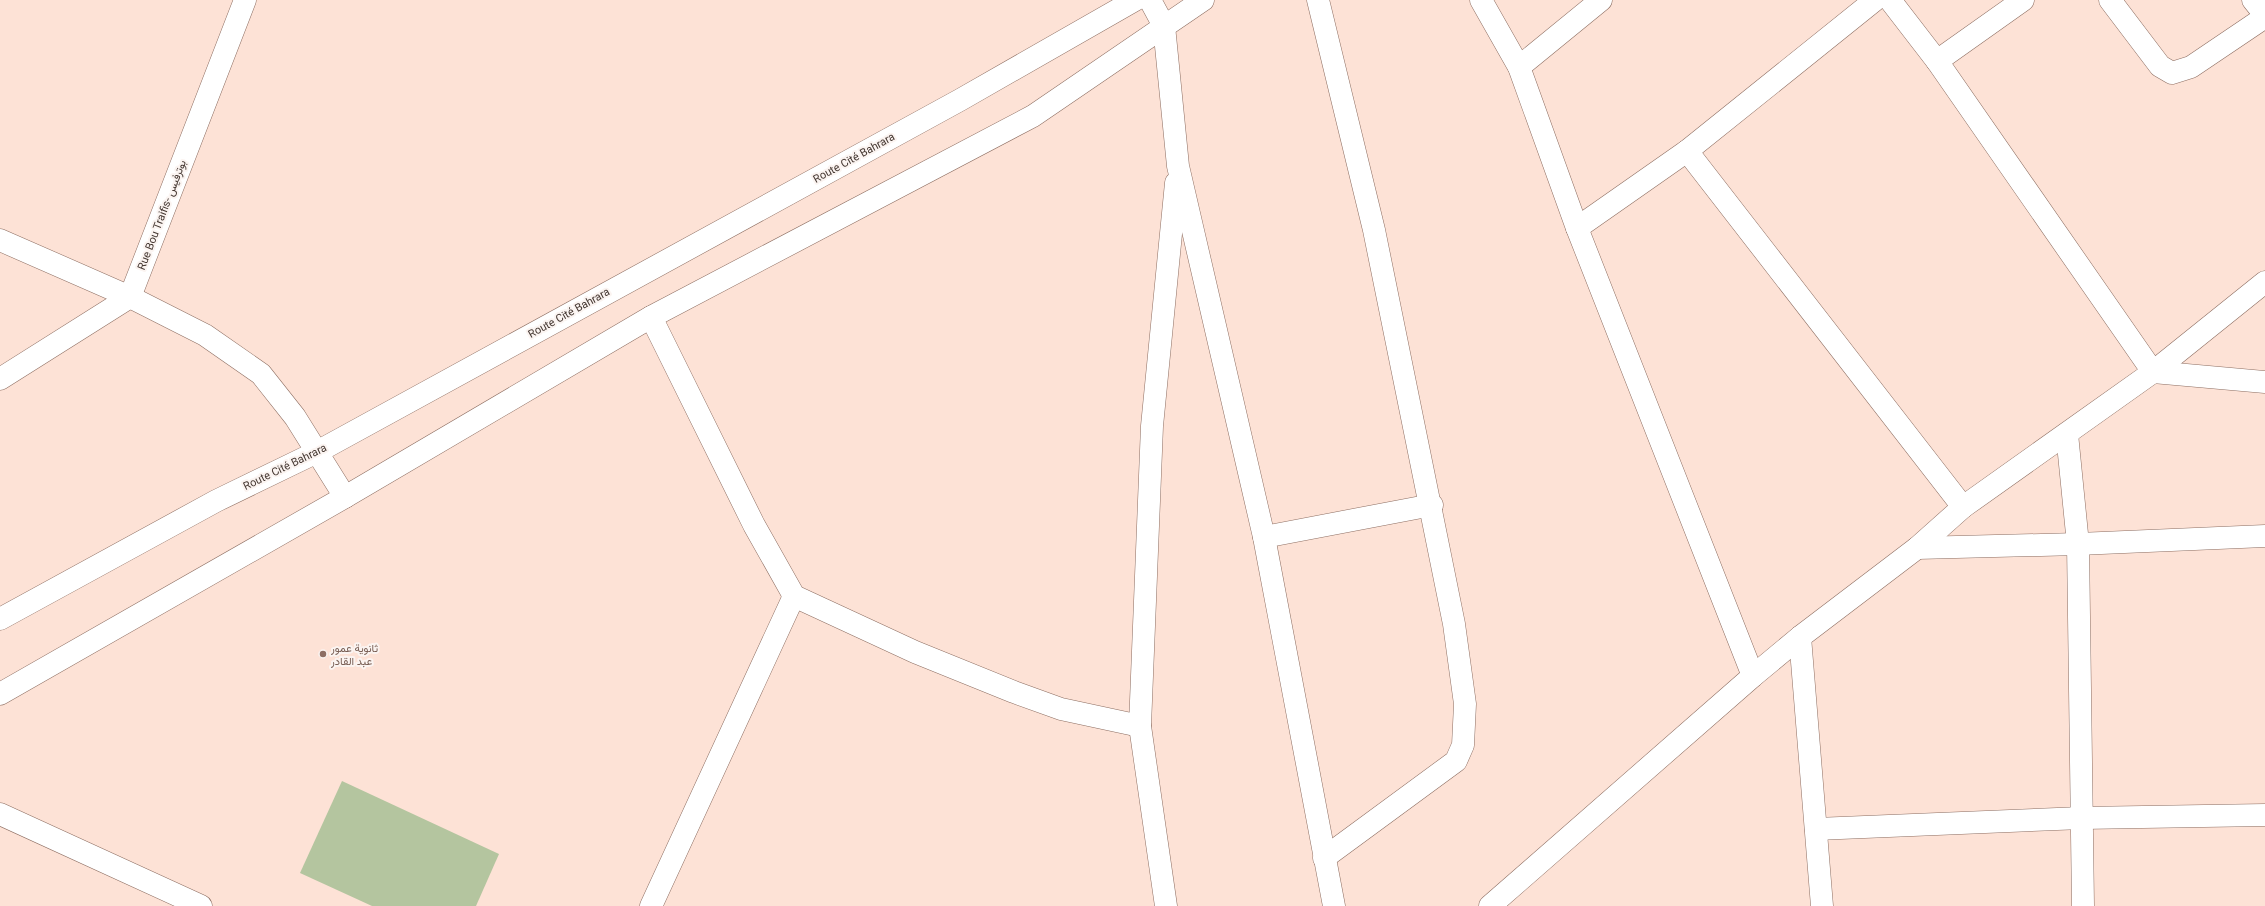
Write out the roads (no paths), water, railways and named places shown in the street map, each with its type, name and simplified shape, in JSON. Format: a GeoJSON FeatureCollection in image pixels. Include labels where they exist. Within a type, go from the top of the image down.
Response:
{"type":"FeatureCollection","features":[{"type":"Feature","properties":{"kind":"street","name":"Rue Bou Traifis- بوترفيس"},"geometry":{"type":"LineString","coordinates":[[130,297],[245,0]]}},
{"type":"Feature","properties":{"kind":"street","name":"Route Cité Bahrara"},"geometry":{"type":"LineString","coordinates":[[0,620],[216,501],[317,452],[960,100],[1135,0]]}},
{"type":"Feature","properties":{"kind":"street"},"geometry":{"type":"LineString","coordinates":[[1150,0],[1164,26],[1178,166],[1264,537],[1334,906]]}},
{"type":"Feature","properties":{"kind":"street"},"geometry":{"type":"LineString","coordinates":[[0,694],[346,497],[651,317],[1033,116],[1203,0]]}},
{"type":"Feature","properties":{"kind":"street"},"geometry":{"type":"LineString","coordinates":[[1318,0],[1374,230],[1432,505],[1454,624],[1464,697],[1463,745],[1456,761],[1324,858]]}},
{"type":"Feature","properties":{"kind":"street"},"geometry":{"type":"LineString","coordinates":[[1482,0],[1519,66],[1577,228],[1753,676]]}},
{"type":"Feature","properties":{"kind":"street"},"geometry":{"type":"LineString","coordinates":[[1519,66],[1601,0]]}},
{"type":"Feature","properties":{"kind":"street"},"geometry":{"type":"LineString","coordinates":[[1577,228],[1687,151],[1875,0]]}},
{"type":"Feature","properties":{"kind":"street"},"geometry":{"type":"LineString","coordinates":[[1890,0],[1937,61],[2153,372]]}},
{"type":"Feature","properties":{"kind":"street"},"geometry":{"type":"LineString","coordinates":[[1937,61],[2023,0]]}},
{"type":"Feature","properties":{"kind":"street"},"geometry":{"type":"LineString","coordinates":[[2110,0],[2160,66],[2172,73],[2191,67],[2265,16],[2253,0]]}},
{"type":"Feature","properties":{"kind":"street"},"geometry":{"type":"LineString","coordinates":[[1687,151],[1963,507]]}},
{"type":"Feature","properties":{"kind":"street"},"geometry":{"type":"LineString","coordinates":[[1166,906],[1140,726],[1152,426],[1178,166]]}},
{"type":"Feature","properties":{"kind":"street"},"geometry":{"type":"LineString","coordinates":[[0,240],[130,297],[206,335],[261,374],[295,417],[346,497]]}},
{"type":"Feature","properties":{"kind":"street"},"geometry":{"type":"LineString","coordinates":[[1490,906],[1753,676],[1800,637],[1917,548],[1963,507],[2153,372],[2265,282]]}},
{"type":"Feature","properties":{"kind":"street"},"geometry":{"type":"LineString","coordinates":[[0,379],[130,297]]}},
{"type":"Feature","properties":{"kind":"street"},"geometry":{"type":"LineString","coordinates":[[651,317],[754,525],[794,596],[915,652],[1014,692],[1061,709],[1140,726]]}},
{"type":"Feature","properties":{"kind":"street"},"geometry":{"type":"LineString","coordinates":[[2153,372],[2265,382]]}},
{"type":"Feature","properties":{"kind":"street"},"geometry":{"type":"LineString","coordinates":[[2067,434],[2078,544],[2083,906]]}},
{"type":"Feature","properties":{"kind":"street"},"geometry":{"type":"LineString","coordinates":[[1264,537],[1432,505]]}},
{"type":"Feature","properties":{"kind":"street"},"geometry":{"type":"LineString","coordinates":[[1917,548],[2078,544],[2265,536]]}},
{"type":"Feature","properties":{"kind":"street"},"geometry":{"type":"LineString","coordinates":[[651,906],[794,596]]}},
{"type":"Feature","properties":{"kind":"street"},"geometry":{"type":"LineString","coordinates":[[1800,637],[1822,906]]}},
{"type":"Feature","properties":{"kind":"street"},"geometry":{"type":"LineString","coordinates":[[0,814],[201,906]]}},
{"type":"Feature","properties":{"kind":"street"},"geometry":{"type":"LineString","coordinates":[[1816,829],[2082,818],[2265,815]]}},
{"type":"Feature","properties":{"kind":"place","name":"ثانوية عمور عبد القادر"},"geometry":{"type":"Point","coordinates":[323,654]}}]}
